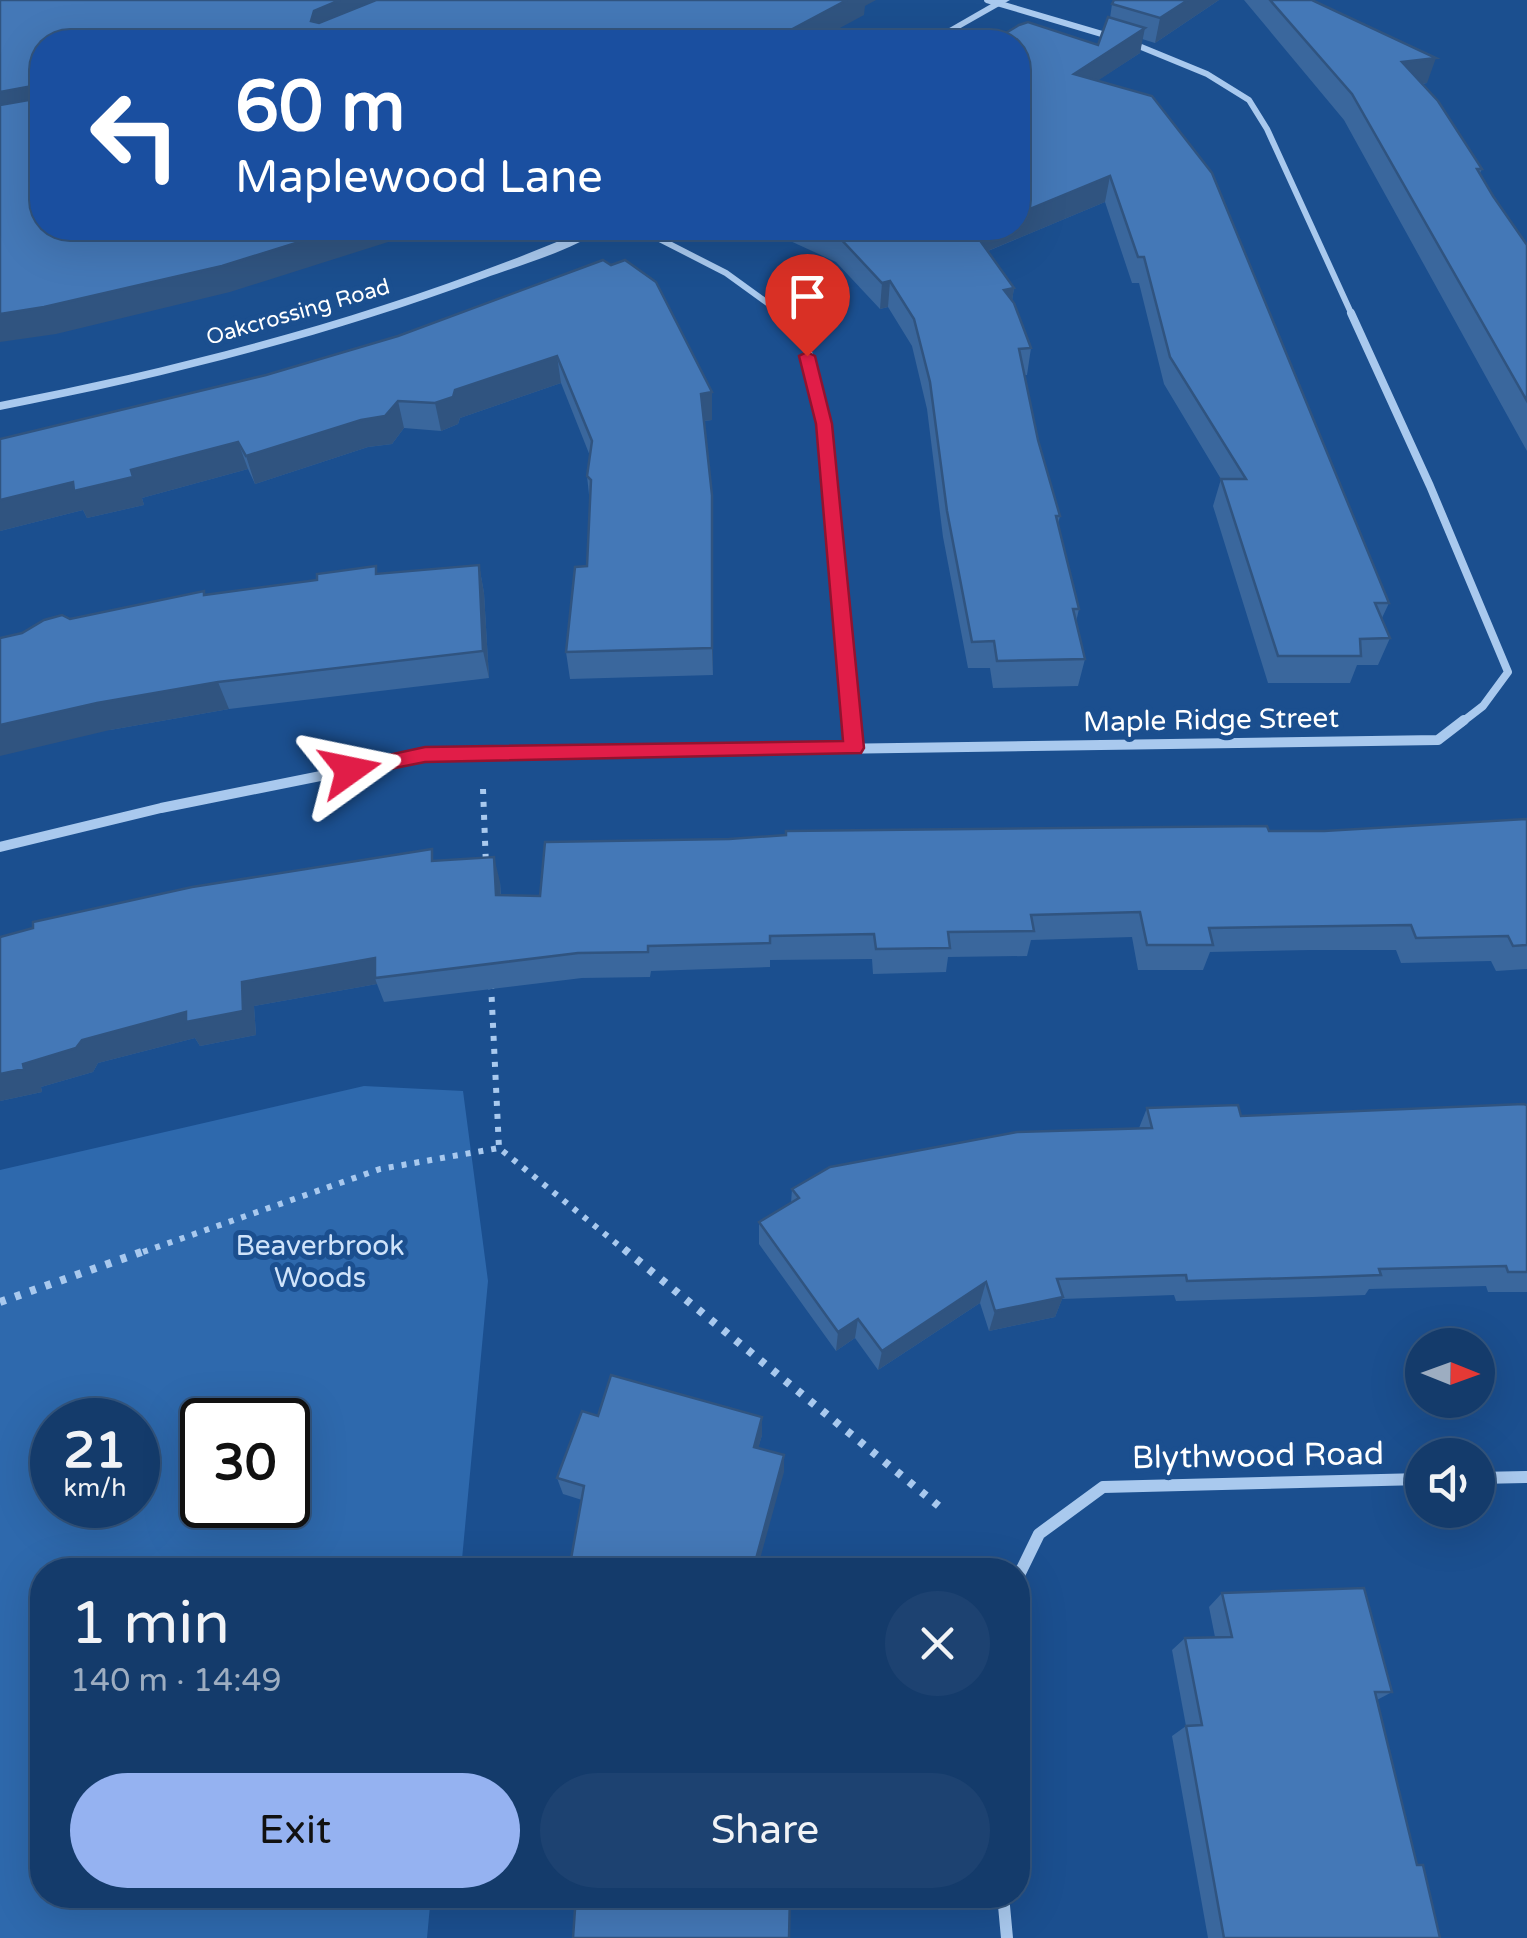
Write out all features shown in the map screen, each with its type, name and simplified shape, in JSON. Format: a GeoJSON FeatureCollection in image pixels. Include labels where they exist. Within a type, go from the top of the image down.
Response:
{"type":"FeatureCollection","features":[{"type":"Feature","properties":{"kind":"street"},"geometry":{"type":"LineString","coordinates":[[987,0],[1002,2]]}},
{"type":"Feature","properties":{"kind":"street"},"geometry":{"type":"LineString","coordinates":[[952,30],[1002,2]]}},
{"type":"Feature","properties":{"kind":"street","name":"Maple Ridge Street"},"geometry":{"type":"LineString","coordinates":[[0,848],[162,808],[425,755],[1438,740],[1483,706],[1508,672],[1430,486],[1267,129],[1248,100],[1207,74],[1129,42],[1002,2]]}},
{"type":"Feature","properties":{"kind":"street","name":"Oakcrossing Road"},"geometry":{"type":"LineString","coordinates":[[0,406],[76,392],[360,318],[512,267],[572,240]]}},
{"type":"Feature","properties":{"kind":"street"},"geometry":{"type":"LineString","coordinates":[[661,240],[753,288],[799,334],[815,380],[824,424],[854,748]]}},
{"type":"Feature","properties":{"kind":"street"},"geometry":{"type":"LineString","coordinates":[[1495,1478],[1527,1477]]}},
{"type":"Feature","properties":{"kind":"street","name":"Blythwood Road"},"geometry":{"type":"LineString","coordinates":[[1028,1558],[1039,1534],[1103,1488],[1405,1480]]}},
{"type":"Feature","properties":{"kind":"street"},"geometry":{"type":"LineString","coordinates":[[1005,1908],[1007,1938]]}},
{"type":"Feature","properties":{"kind":"path"},"geometry":{"type":"LineString","coordinates":[[482,754],[486,877]]}},
{"type":"Feature","properties":{"kind":"path"},"geometry":{"type":"LineString","coordinates":[[491,974],[499,1148],[940,1507]]}},
{"type":"Feature","properties":{"kind":"path"},"geometry":{"type":"LineString","coordinates":[[0,1302],[380,1169],[499,1148]]}},
{"type":"Feature","properties":{"kind":"green space","name":"Beaverbrook Woods"},"geometry":{"type":"Polygon","coordinates":[[[364,1086],[463,1091],[488,1281],[462,1558],[30,1558],[30,1908],[430,1908],[427,1938],[0,1938],[0,1170],[364,1086]]]}},
{"type":"Feature","properties":{"kind":"building"},"geometry":{"type":"Polygon","coordinates":[[[0,0],[340,0],[314,11],[311,21],[319,23],[376,0],[847,0],[791,30],[30,30],[30,86],[0,92],[0,0]]]}},
{"type":"Feature","properties":{"kind":"building"},"geometry":{"type":"Polygon","coordinates":[[[1114,0],[1188,0],[1160,18],[1112,4],[1114,0]]]}},
{"type":"Feature","properties":{"kind":"building"},"geometry":{"type":"Polygon","coordinates":[[[1270,0],[1312,0],[1436,58],[1402,62],[1438,101],[1482,169],[1477,169],[1493,196],[1527,245],[1527,401],[1352,94],[1270,0]]]}},
{"type":"Feature","properties":{"kind":"building"},"geometry":{"type":"Polygon","coordinates":[[[1108,17],[1145,28],[1074,74],[1152,96],[1212,173],[1389,603],[1375,603],[1390,638],[1360,639],[1361,656],[1278,656],[1221,479],[1246,479],[1170,357],[1144,257],[1138,257],[1110,176],[1030,209],[1030,30],[1011,30],[1028,22],[1098,45],[1108,17]]]}},
{"type":"Feature","properties":{"kind":"building"},"geometry":{"type":"Polygon","coordinates":[[[30,100],[30,240],[305,240],[222,266],[0,314],[0,105],[30,100]]]}},
{"type":"Feature","properties":{"kind":"building"},"geometry":{"type":"Polygon","coordinates":[[[842,240],[980,240],[1014,288],[1004,290],[1014,303],[1031,348],[1019,349],[1038,440],[1060,516],[1056,516],[1079,609],[1073,609],[1085,659],[997,661],[994,641],[972,642],[947,511],[930,382],[914,319],[890,281],[882,283],[842,240]]]}},
{"type":"Feature","properties":{"kind":"building"},"geometry":{"type":"Polygon","coordinates":[[[603,260],[611,265],[625,260],[656,282],[712,392],[701,394],[712,495],[712,648],[566,652],[575,567],[587,566],[591,480],[587,476],[592,441],[557,356],[455,390],[453,397],[435,403],[398,401],[385,416],[246,456],[238,442],[131,470],[133,477],[74,491],[73,482],[0,500],[0,439],[266,375],[398,336],[603,260]]]}},
{"type":"Feature","properties":{"kind":"building"},"geometry":{"type":"Polygon","coordinates":[[[479,565],[483,651],[218,682],[0,725],[0,638],[22,633],[44,620],[62,615],[70,619],[204,591],[204,595],[317,580],[317,574],[376,566],[376,574],[479,565]]]}},
{"type":"Feature","properties":{"kind":"building"},"geometry":{"type":"Polygon","coordinates":[[[1527,819],[1527,945],[1513,946],[1508,936],[1416,938],[1411,925],[1209,928],[1213,945],[1147,945],[1140,912],[1031,915],[1034,931],[948,932],[950,948],[876,949],[874,934],[770,936],[770,943],[648,946],[648,952],[578,953],[375,978],[375,958],[242,982],[243,1011],[186,1022],[186,1012],[82,1040],[76,1048],[23,1064],[24,1069],[0,1074],[0,937],[33,928],[33,922],[192,887],[432,849],[432,861],[494,857],[496,895],[540,896],[545,842],[729,839],[786,835],[786,831],[1267,826],[1269,831],[1324,831],[1527,819]]]}},
{"type":"Feature","properties":{"kind":"building"},"geometry":{"type":"Polygon","coordinates":[[[1238,1105],[1241,1116],[1527,1105],[1527,1272],[1508,1272],[1506,1266],[1379,1269],[1381,1275],[1328,1277],[1187,1281],[1186,1275],[1057,1279],[1063,1297],[995,1311],[986,1282],[882,1351],[858,1319],[838,1332],[759,1222],[799,1198],[792,1189],[830,1167],[1017,1132],[1152,1128],[1147,1108],[1238,1105]]]}},
{"type":"Feature","properties":{"kind":"building"},"geometry":{"type":"Polygon","coordinates":[[[611,1375],[762,1417],[754,1447],[784,1455],[756,1558],[571,1558],[584,1486],[557,1478],[582,1411],[598,1416],[611,1375]]]}},
{"type":"Feature","properties":{"kind":"building"},"geometry":{"type":"Polygon","coordinates":[[[1364,1588],[1392,1692],[1375,1692],[1417,1865],[1423,1865],[1440,1938],[1224,1938],[1186,1726],[1202,1725],[1185,1638],[1232,1637],[1222,1593],[1364,1588]]]}},
{"type":"Feature","properties":{"kind":"building"},"geometry":{"type":"Polygon","coordinates":[[[575,1908],[790,1908],[789,1938],[573,1938],[575,1908]]]}},
{"type":"Feature","properties":{"kind":"route"},"geometry":{"type":"LineString","coordinates":[[350,770],[425,755],[854,748],[824,424],[807,356]]}}]}
